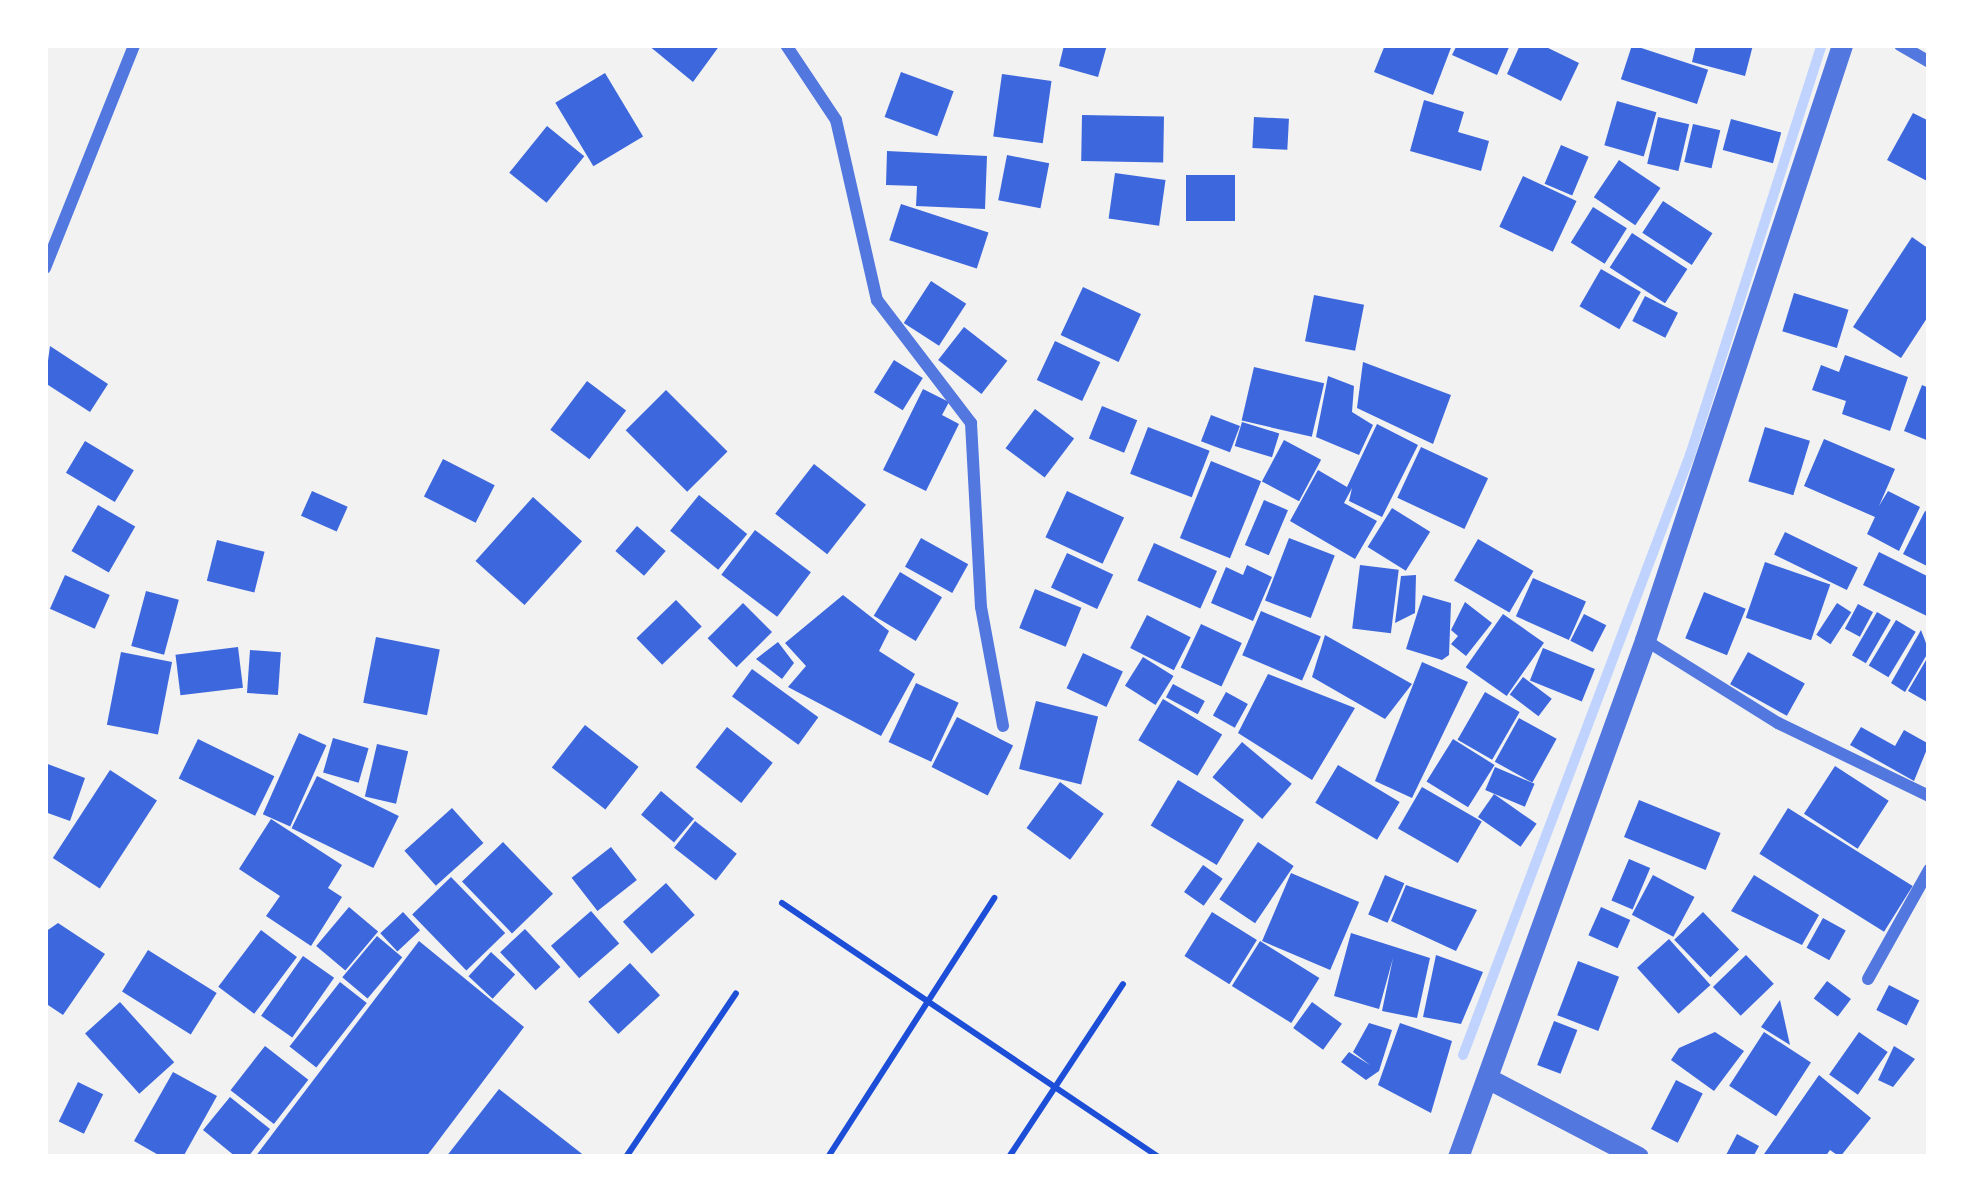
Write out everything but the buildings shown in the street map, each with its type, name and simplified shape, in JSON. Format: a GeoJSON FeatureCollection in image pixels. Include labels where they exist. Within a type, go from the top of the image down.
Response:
{"type":"FeatureCollection","features":[{"type":"Feature","properties":{"kind":"street"},"geometry":{"type":"LineString","coordinates":[[45,268],[134,45]]}},
{"type":"Feature","properties":{"kind":"street"},"geometry":{"type":"LineString","coordinates":[[786,45],[836,120],[877,300],[970,423],[981,607],[1003,726]]}},
{"type":"Feature","properties":{"kind":"street"},"geometry":{"type":"LineString","coordinates":[[1458,1157],[1645,640],[1843,45]]}},
{"type":"Feature","properties":{"kind":"street"},"geometry":{"type":"LineString","coordinates":[[1900,45],[1929,62]]}},
{"type":"Feature","properties":{"kind":"street"},"geometry":{"type":"LineString","coordinates":[[1645,640],[1778,723],[1929,796]]}},
{"type":"Feature","properties":{"kind":"street"},"geometry":{"type":"LineString","coordinates":[[1868,979],[1929,870]]}},
{"type":"Feature","properties":{"kind":"street"},"geometry":{"type":"LineString","coordinates":[[1489,1079],[1638,1157]]}},
{"type":"Feature","properties":{"kind":"path"},"geometry":{"type":"LineString","coordinates":[[828,1157],[994,898]]}},
{"type":"Feature","properties":{"kind":"path"},"geometry":{"type":"LineString","coordinates":[[782,902],[1158,1157]]}},
{"type":"Feature","properties":{"kind":"path"},"geometry":{"type":"LineString","coordinates":[[1009,1157],[1123,984]]}},
{"type":"Feature","properties":{"kind":"path"},"geometry":{"type":"LineString","coordinates":[[626,1157],[736,993]]}},
{"type":"Feature","properties":{"kind":"waterway"},"geometry":{"type":"LineString","coordinates":[[1463,1055],[1690,455],[1822,45]]}}]}
